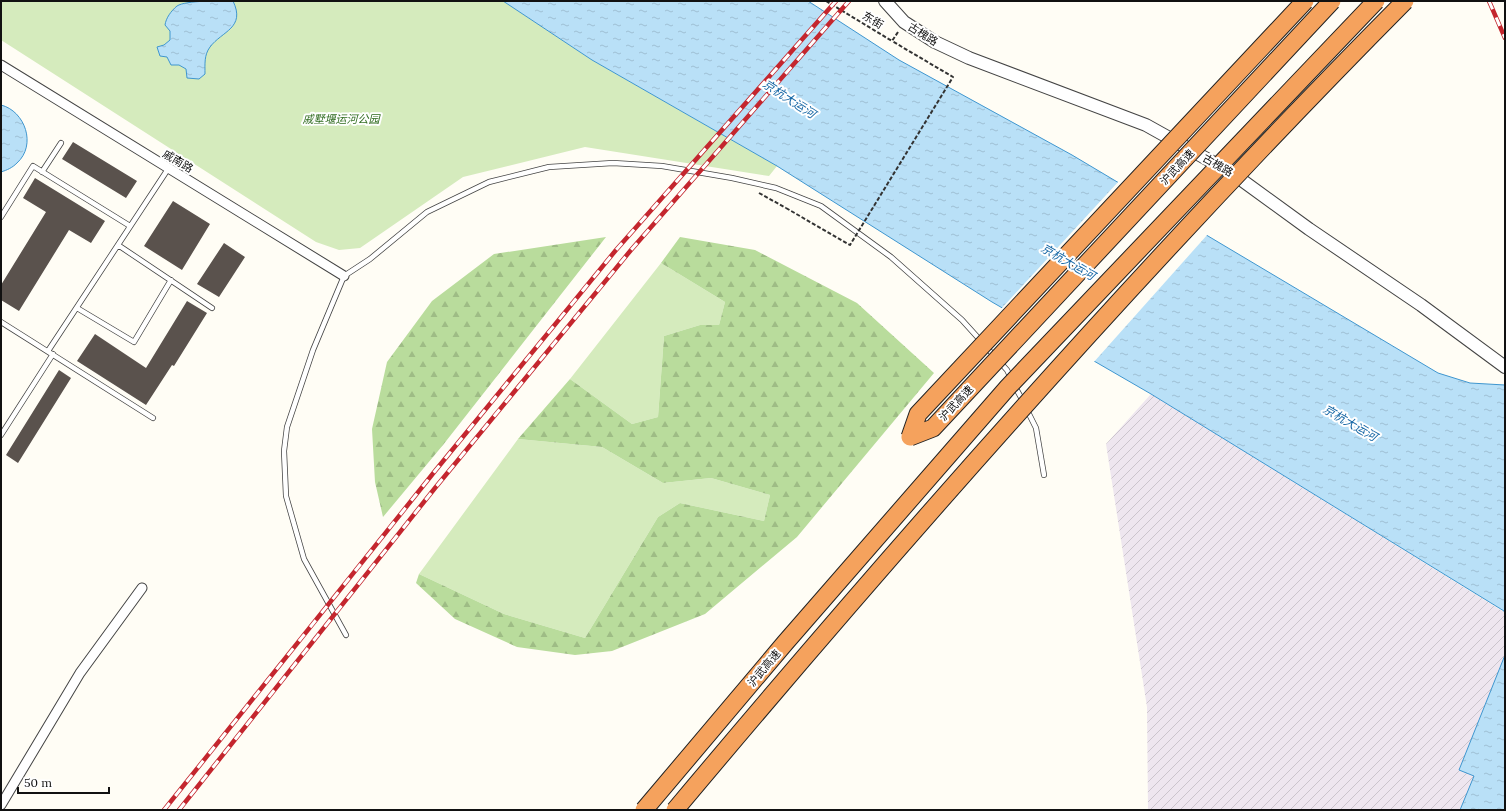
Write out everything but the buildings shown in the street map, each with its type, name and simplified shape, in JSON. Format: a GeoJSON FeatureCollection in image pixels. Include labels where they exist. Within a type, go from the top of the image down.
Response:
{"type":"FeatureCollection","features":[{"type":"Feature","properties":{"kind":"highway","name":"沪武高速"},"geometry":{"type":"LineString","coordinates":[[1305,1],[918,414],[910,437],[933,428],[1332,1]]}},
{"type":"Feature","properties":{"kind":"highway","name":"沪武高速"},"geometry":{"type":"LineString","coordinates":[[644,810],[785,643],[1008,387],[1376,1]]}},
{"type":"Feature","properties":{"kind":"highway","name":"沪武高速"},"geometry":{"type":"LineString","coordinates":[[675,810],[801,660],[1052,375],[1211,202],[1405,1]]}},
{"type":"Feature","properties":{"kind":"street","name":"古槐路"},"geometry":{"type":"LineString","coordinates":[[885,1],[904,22],[935,42],[969,58],[1146,126],[1232,173],[1308,229],[1421,305],[1505,367]]}},
{"type":"Feature","properties":{"kind":"street","name":"戚南路"},"geometry":{"type":"LineString","coordinates":[[1,65],[344,276]]}},
{"type":"Feature","properties":{"kind":"street"},"geometry":{"type":"LineString","coordinates":[[1,806],[80,673],[142,588]]}},
{"type":"Feature","properties":{"kind":"lane"},"geometry":{"type":"LineString","coordinates":[[42,172],[61,143]]}},
{"type":"Feature","properties":{"kind":"lane"},"geometry":{"type":"LineString","coordinates":[[346,635],[304,559],[286,496],[284,451],[287,427],[311,357],[344,276],[370,259],[427,212],[489,182],[549,167],[613,163],[662,166],[732,178],[776,188],[820,206],[891,257],[962,320],[1007,370],[1036,428],[1044,475]]}},
{"type":"Feature","properties":{"kind":"lane"},"geometry":{"type":"LineString","coordinates":[[1,217],[33,166],[130,226]]}},
{"type":"Feature","properties":{"kind":"lane"},"geometry":{"type":"LineString","coordinates":[[48,351],[168,169]]}},
{"type":"Feature","properties":{"kind":"lane"},"geometry":{"type":"LineString","coordinates":[[118,245],[212,308]]}},
{"type":"Feature","properties":{"kind":"lane"},"geometry":{"type":"LineString","coordinates":[[77,308],[134,342],[171,280]]}},
{"type":"Feature","properties":{"kind":"lane"},"geometry":{"type":"LineString","coordinates":[[1,322],[153,418]]}},
{"type":"Feature","properties":{"kind":"lane"},"geometry":{"type":"LineString","coordinates":[[1,435],[53,354]]}},
{"type":"Feature","properties":{"kind":"path","name":"东街"},"geometry":{"type":"LineString","coordinates":[[826,1],[892,41],[904,22]]}},
{"type":"Feature","properties":{"kind":"path"},"geometry":{"type":"LineString","coordinates":[[786,208],[850,246],[953,78],[892,41]]}},
{"type":"Feature","properties":{"kind":"shaded area"},"geometry":{"type":"Polygon","coordinates":[[[1151,394],[1504,612],[1505,755],[1483,810],[1148,810],[1147,707],[1106,444],[1151,394]]]}},
{"type":"Feature","properties":{"kind":"green space","name":"戚墅堰运河公园"},"geometry":{"type":"Polygon","coordinates":[[[1,1],[503,1],[592,60],[777,166],[769,176],[585,147],[463,177],[360,248],[339,250],[316,242],[1,40],[1,1]]]}},
{"type":"Feature","properties":{"kind":"green space"},"geometry":{"type":"Polygon","coordinates":[[[606,237],[443,445],[383,517],[375,482],[372,429],[387,362],[432,301],[494,254],[606,237]]]}},
{"type":"Feature","properties":{"kind":"green space"},"geometry":{"type":"Polygon","coordinates":[[[680,237],[755,250],[857,303],[934,373],[797,537],[705,614],[612,651],[575,655],[517,647],[455,619],[416,583],[419,574],[504,614],[585,638],[658,517],[680,503],[764,521],[770,495],[711,478],[663,483],[602,447],[518,439],[570,379],[632,424],[658,417],[664,336],[700,325],[719,325],[725,302],[661,263],[680,237]]]}},
{"type":"Feature","properties":{"kind":"green space"},"geometry":{"type":"Polygon","coordinates":[[[661,263],[725,302],[719,325],[700,325],[664,336],[658,417],[632,424],[570,379],[661,263]]]}},
{"type":"Feature","properties":{"kind":"green space"},"geometry":{"type":"Polygon","coordinates":[[[518,439],[602,447],[663,483],[711,478],[770,495],[764,521],[680,503],[658,517],[585,638],[504,614],[419,574],[518,439]]]}},
{"type":"Feature","properties":{"kind":"water"},"geometry":{"type":"Polygon","coordinates":[[[233,1],[237,17],[235,23],[208,50],[205,63],[205,74],[199,79],[187,78],[186,69],[179,65],[171,65],[167,57],[160,56],[157,47],[164,45],[170,40],[170,31],[165,25],[166,20],[177,6],[196,2],[233,1]]]}},
{"type":"Feature","properties":{"kind":"water","name":"京杭大运河"},"geometry":{"type":"Polygon","coordinates":[[[503,1],[808,1],[899,60],[1072,155],[1438,373],[1470,383],[1505,385],[1505,614],[1504,611],[1151,394],[992,302],[777,166],[592,60],[503,1]]]}},
{"type":"Feature","properties":{"kind":"water"},"geometry":{"type":"Polygon","coordinates":[[[1,105],[9,108],[22,121],[26,130],[27,138],[23,156],[13,166],[1,172],[1,105]]]}},
{"type":"Feature","properties":{"kind":"water"},"geometry":{"type":"Polygon","coordinates":[[[1505,655],[1505,810],[1460,810],[1474,776],[1459,770],[1505,655]]]}},
{"type":"Feature","properties":{"kind":"pier"},"geometry":{"type":"Polygon","coordinates":[[[1119,181],[1208,234],[1093,363],[1001,309],[1119,181]]]}},
{"type":"Feature","properties":{"kind":"railway"},"geometry":{"type":"LineString","coordinates":[[164,810],[435,471],[616,250],[836,1]]}},
{"type":"Feature","properties":{"kind":"railway"},"geometry":{"type":"LineString","coordinates":[[179,810],[435,488],[631,250],[849,1]]}},
{"type":"Feature","properties":{"kind":"railway"},"geometry":{"type":"LineString","coordinates":[[1489,1],[1505,38]]}}]}
